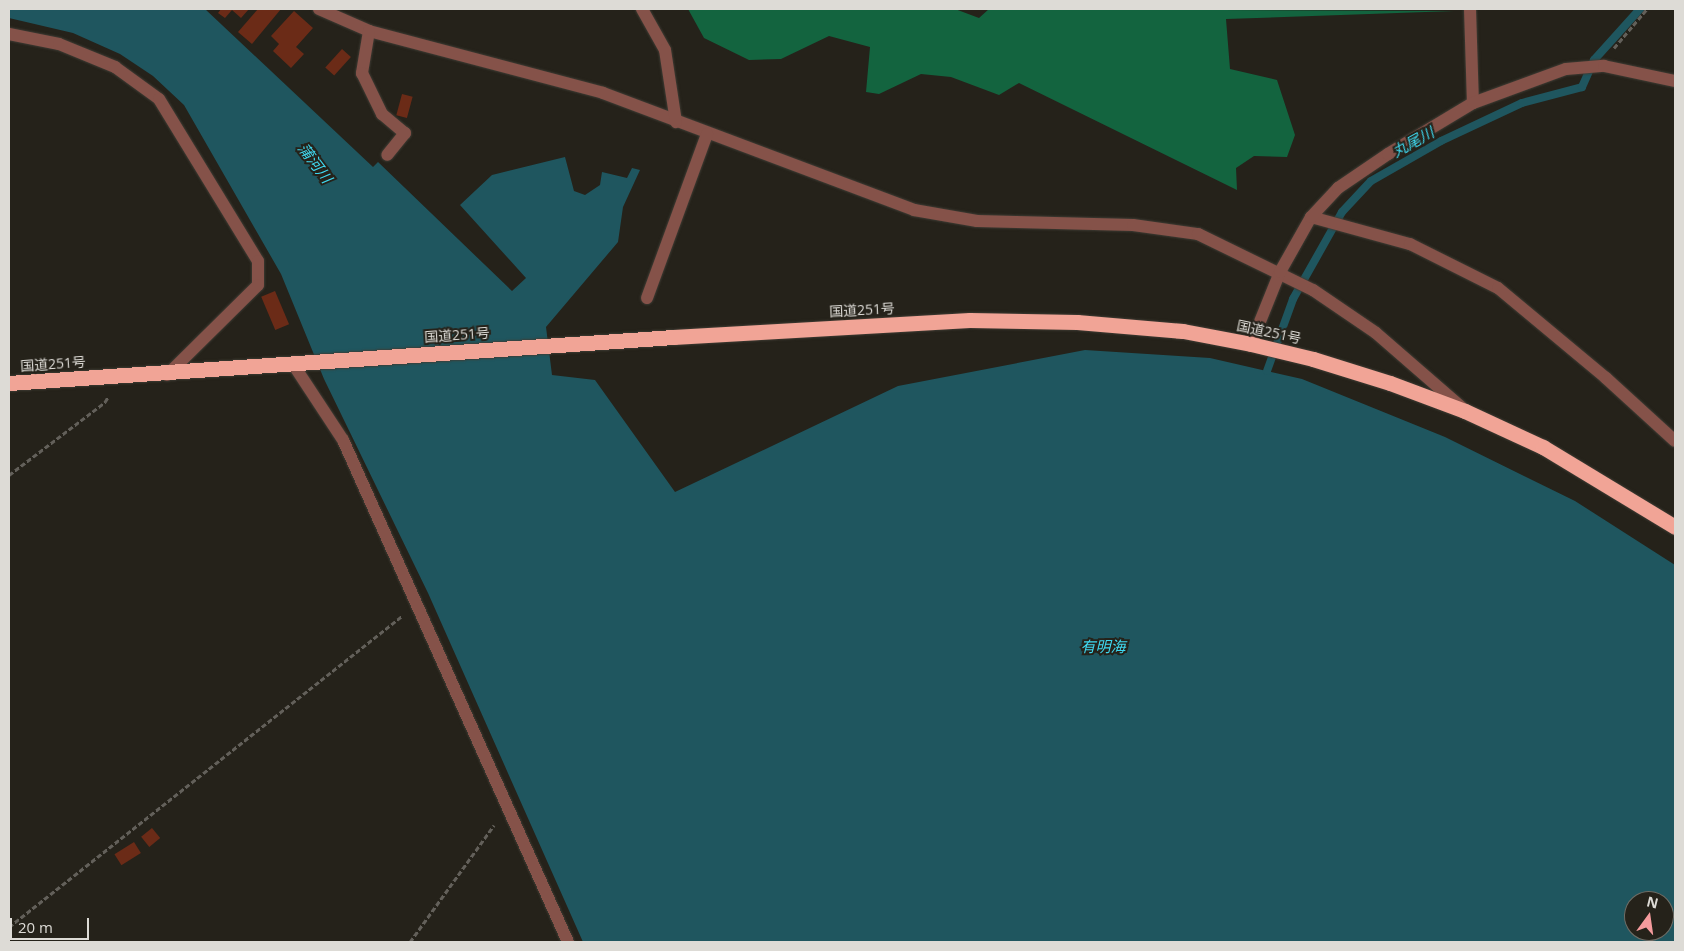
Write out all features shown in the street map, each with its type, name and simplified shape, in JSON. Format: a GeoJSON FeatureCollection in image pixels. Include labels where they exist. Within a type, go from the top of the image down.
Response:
{"type":"FeatureCollection","features":[{"type":"Feature","properties":{"kind":"highway","name":"国道251号"},"geometry":{"type":"LineString","coordinates":[[9,383],[168,375],[297,363],[619,340],[970,320],[1077,322],[1183,331],[1286,352],[1390,383],[1465,411],[1543,446],[1675,527]]}},
{"type":"Feature","properties":{"kind":"street"},"geometry":{"type":"LineString","coordinates":[[319,9],[369,31],[603,94],[914,210],[977,221],[1133,225],[1198,234],[1293,278],[1313,290],[1376,333],[1465,411]]}},
{"type":"Feature","properties":{"kind":"street"},"geometry":{"type":"LineString","coordinates":[[642,9],[665,50],[676,122]]}},
{"type":"Feature","properties":{"kind":"street"},"geometry":{"type":"LineString","coordinates":[[1470,9],[1473,103]]}},
{"type":"Feature","properties":{"kind":"street"},"geometry":{"type":"LineString","coordinates":[[369,31],[362,73],[382,114],[405,132],[387,156]]}},
{"type":"Feature","properties":{"kind":"street"},"geometry":{"type":"LineString","coordinates":[[9,34],[59,44],[116,68],[159,99],[258,261],[258,285],[168,375]]}},
{"type":"Feature","properties":{"kind":"street"},"geometry":{"type":"LineString","coordinates":[[1256,346],[1280,272],[1338,188],[1388,154],[1473,103],[1566,69],[1595,67],[1675,81]]}},
{"type":"Feature","properties":{"kind":"street"},"geometry":{"type":"LineString","coordinates":[[647,298],[707,134]]}},
{"type":"Feature","properties":{"kind":"street"},"geometry":{"type":"LineString","coordinates":[[1318,219],[1410,244],[1498,288],[1606,378],[1675,441]]}},
{"type":"Feature","properties":{"kind":"street"},"geometry":{"type":"LineString","coordinates":[[297,363],[343,440],[568,942]]}},
{"type":"Feature","properties":{"kind":"path"},"geometry":{"type":"LineString","coordinates":[[1595,67],[1647,9]]}},
{"type":"Feature","properties":{"kind":"path"},"geometry":{"type":"LineString","coordinates":[[9,475],[105,402],[110,377]]}},
{"type":"Feature","properties":{"kind":"path"},"geometry":{"type":"LineString","coordinates":[[9,927],[416,605]]}},
{"type":"Feature","properties":{"kind":"path"},"geometry":{"type":"LineString","coordinates":[[410,942],[507,808]]}},
{"type":"Feature","properties":{"kind":"green space"},"geometry":{"type":"Polygon","coordinates":[[[688,9],[955,9],[979,18],[989,9],[1454,11],[1226,19],[1230,69],[1277,80],[1295,135],[1287,157],[1254,156],[1236,168],[1237,190],[1019,83],[999,95],[951,77],[921,74],[879,94],[866,92],[870,47],[829,36],[781,59],[749,60],[704,38],[688,9]]]}},
{"type":"Feature","properties":{"kind":"water","name":"有明海"},"geometry":{"type":"Polygon","coordinates":[[[9,9],[205,9],[373,167],[378,162],[512,291],[526,278],[460,205],[492,175],[565,157],[574,191],[585,195],[600,185],[602,172],[627,178],[632,168],[640,170],[623,207],[618,242],[546,327],[552,375],[595,380],[675,492],[898,386],[1085,350],[1210,358],[1302,379],[1445,437],[1575,501],[1675,565],[1675,942],[583,942],[428,593],[324,379],[281,274],[184,105],[153,76],[120,54],[73,33],[9,18],[9,9]]]}},
{"type":"Feature","properties":{"kind":"building"},"geometry":{"type":"Polygon","coordinates":[[[221,9],[249,9],[241,18],[232,10],[225,18],[218,13],[221,9]]]}},
{"type":"Feature","properties":{"kind":"building"},"geometry":{"type":"Polygon","coordinates":[[[258,9],[281,9],[252,44],[238,32],[258,9]]]}},
{"type":"Feature","properties":{"kind":"building"},"geometry":{"type":"Polygon","coordinates":[[[294,11],[313,28],[296,47],[304,54],[291,68],[273,51],[279,44],[271,36],[294,11]]]}},
{"type":"Feature","properties":{"kind":"building"},"geometry":{"type":"Polygon","coordinates":[[[342,49],[351,57],[334,76],[325,68],[342,49]]]}},
{"type":"Feature","properties":{"kind":"building"},"geometry":{"type":"Polygon","coordinates":[[[402,94],[413,97],[407,118],[396,115],[402,94]]]}},
{"type":"Feature","properties":{"kind":"building"},"geometry":{"type":"Polygon","coordinates":[[[275,291],[289,324],[275,330],[261,297],[275,291]]]}},
{"type":"Feature","properties":{"kind":"building"},"geometry":{"type":"Polygon","coordinates":[[[152,828],[160,838],[149,847],[141,837],[152,828]]]}},
{"type":"Feature","properties":{"kind":"building"},"geometry":{"type":"Polygon","coordinates":[[[134,842],[141,853],[121,865],[114,854],[134,842]]]}},
{"type":"Feature","properties":{"kind":"waterway","name":"丸尾川"},"geometry":{"type":"LineString","coordinates":[[1267,371],[1293,299],[1342,212],[1371,181],[1441,141],[1522,103],[1582,87],[1594,60],[1640,9]]}},
{"type":"Feature","properties":{"kind":"water label","name":"蒲河川"},"geometry":{"type":"Point","coordinates":[315,163]}}]}
